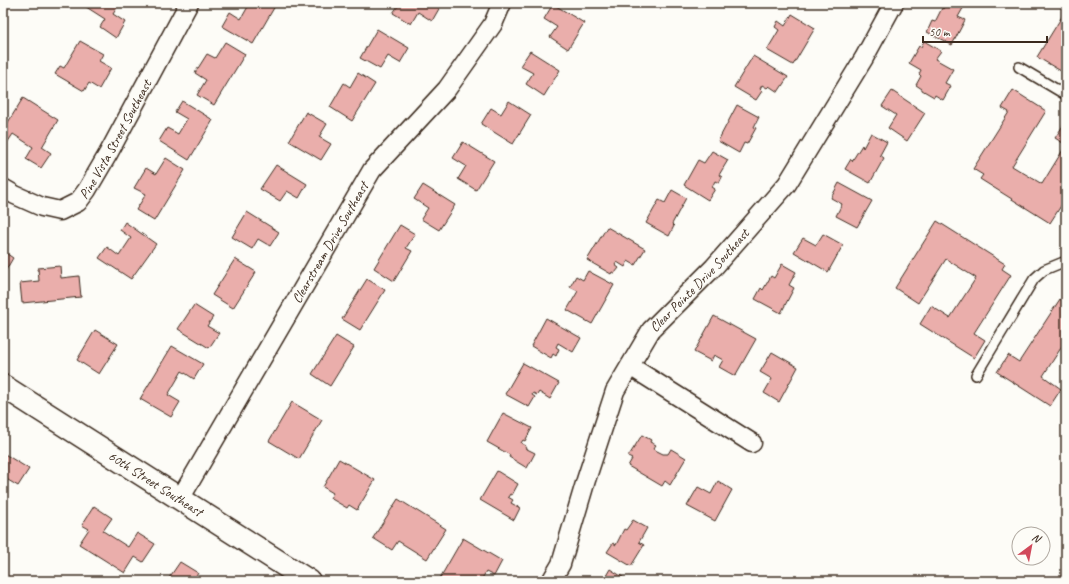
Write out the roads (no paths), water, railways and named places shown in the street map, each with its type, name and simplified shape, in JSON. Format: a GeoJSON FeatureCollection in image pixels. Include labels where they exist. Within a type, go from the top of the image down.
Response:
{"type":"FeatureCollection","features":[{"type":"Feature","properties":{"kind":"main road","name":"60th Street Southeast"},"geometry":{"type":"LineString","coordinates":[[3,386],[309,581]]}},
{"type":"Feature","properties":{"kind":"street","name":"Pine Vista Street Southeast"},"geometry":{"type":"LineString","coordinates":[[3,188],[42,207],[60,211],[78,202],[87,190],[108,154],[189,3]]}},
{"type":"Feature","properties":{"kind":"street","name":"Clearstream Drive Southeast"},"geometry":{"type":"LineString","coordinates":[[180,499],[372,170],[447,89],[493,24],[502,3]]}},
{"type":"Feature","properties":{"kind":"street","name":"Clear Pointe Drive Southeast"},"geometry":{"type":"LineString","coordinates":[[551,581],[561,564],[586,480],[615,392],[651,330],[714,266],[787,184],[864,58],[894,3]]}},
{"type":"Feature","properties":{"kind":"street"},"geometry":{"type":"LineString","coordinates":[[630,366],[752,443]]}},
{"type":"Feature","properties":{"kind":"lane"},"geometry":{"type":"LineString","coordinates":[[1019,67],[1066,96]]}},
{"type":"Feature","properties":{"kind":"lane"},"geometry":{"type":"LineString","coordinates":[[976,375],[1034,280],[1044,270],[1066,260]]}}]}
